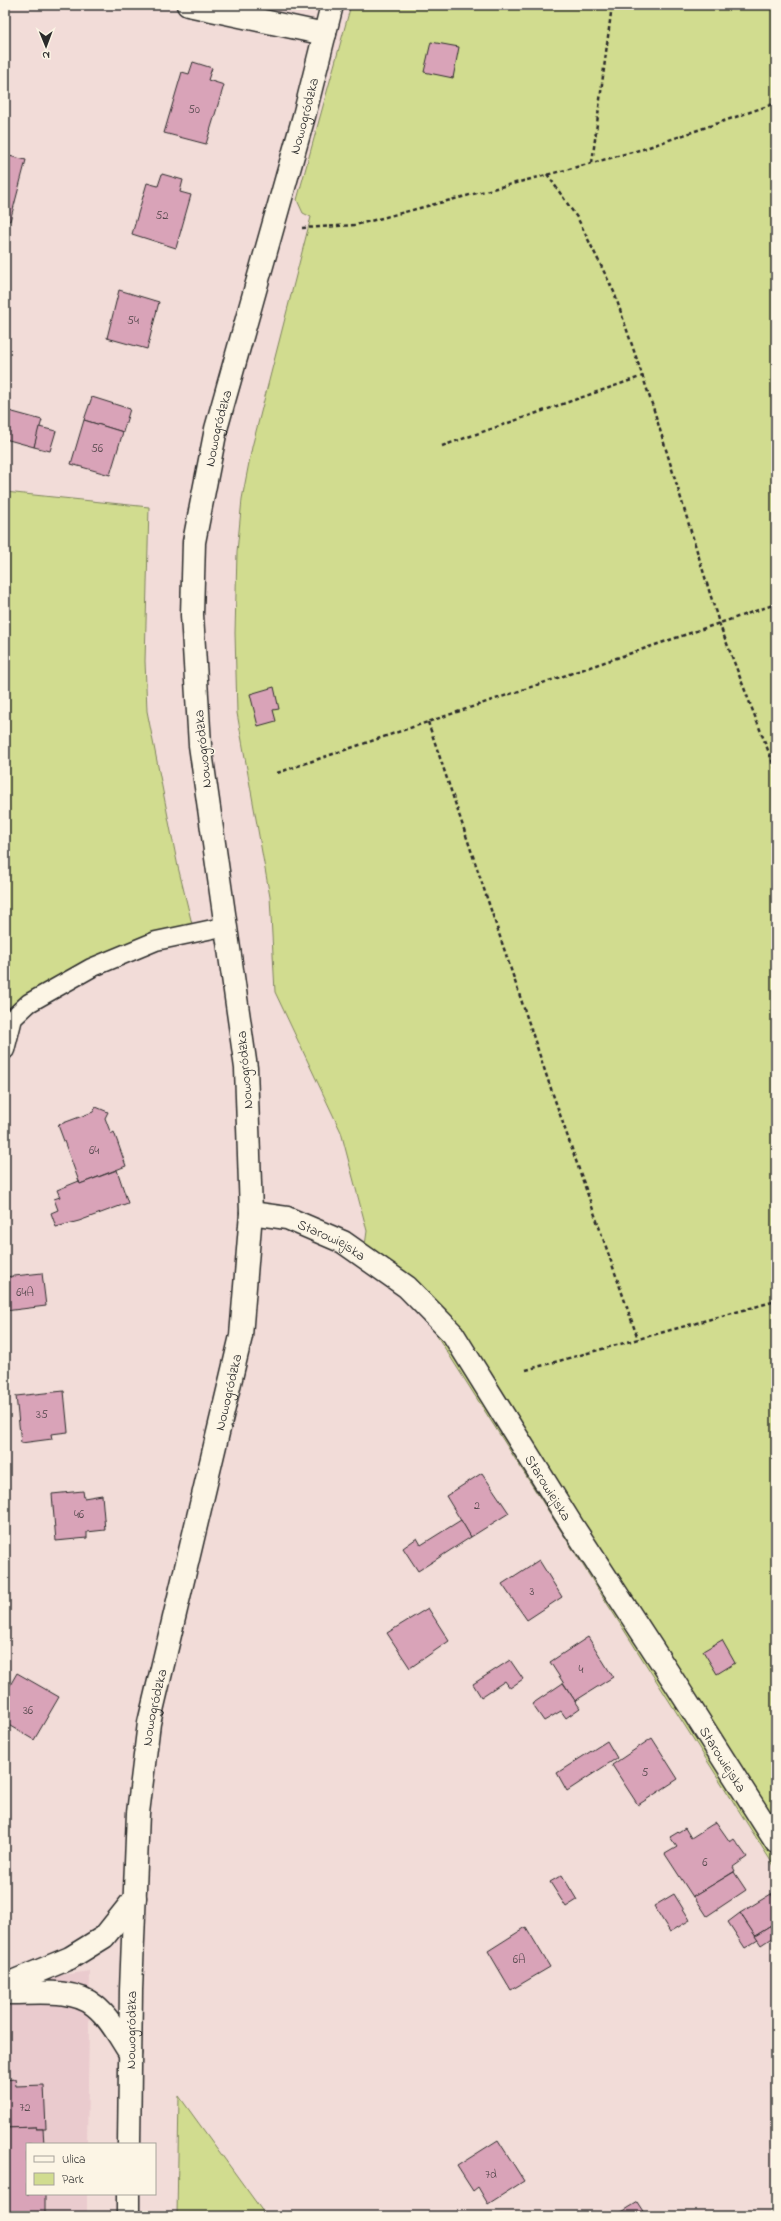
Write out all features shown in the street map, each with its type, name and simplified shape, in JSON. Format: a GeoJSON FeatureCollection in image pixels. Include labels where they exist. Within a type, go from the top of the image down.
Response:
{"type":"FeatureCollection","features":[{"type":"Feature","properties":{"kind":"main road"},"geometry":{"type":"LineString","coordinates":[[188,5],[325,34]]}},
{"type":"Feature","properties":{"kind":"main road","name":"Nowogródzka"},"geometry":{"type":"LineString","coordinates":[[129,2143],[130,2053],[138,1813],[149,1723],[242,1336],[251,1213],[246,1068],[227,926],[200,745],[192,615],[194,542],[216,429],[272,230],[332,5]]}},
{"type":"Feature","properties":{"kind":"main road","name":"Starowiejska"},"geometry":{"type":"LineString","coordinates":[[251,1213],[287,1218],[343,1242],[407,1287],[453,1334],[572,1525],[676,1683],[776,1842]]}},
{"type":"Feature","properties":{"kind":"main road"},"geometry":{"type":"LineString","coordinates":[[5,1985],[70,1958],[104,1937],[135,1898]]}},
{"type":"Feature","properties":{"kind":"main road"},"geometry":{"type":"LineString","coordinates":[[5,1993],[73,1996],[85,2000],[95,2006],[106,2018],[130,2053]]}},
{"type":"Feature","properties":{"kind":"main road"},"geometry":{"type":"LineString","coordinates":[[128,2195],[128,2216]]}},
{"type":"Feature","properties":{"kind":"lane"},"geometry":{"type":"LineString","coordinates":[[5,1050],[13,1018],[29,1003],[91,968],[156,941],[227,926]]}},
{"type":"Feature","properties":{"kind":"path"},"geometry":{"type":"LineString","coordinates":[[592,163],[612,5]]}},
{"type":"Feature","properties":{"kind":"path"},"geometry":{"type":"LineString","coordinates":[[272,230],[354,225],[643,149],[776,103]]}},
{"type":"Feature","properties":{"kind":"path"},"geometry":{"type":"LineString","coordinates":[[547,174],[578,219],[614,292],[643,376],[719,623],[776,771]]}},
{"type":"Feature","properties":{"kind":"path"},"geometry":{"type":"LineString","coordinates":[[442,446],[643,376]]}},
{"type":"Feature","properties":{"kind":"path"},"geometry":{"type":"LineString","coordinates":[[277,773],[776,604]]}},
{"type":"Feature","properties":{"kind":"path"},"geometry":{"type":"LineString","coordinates":[[428,722],[548,1083],[638,1339]]}},
{"type":"Feature","properties":{"kind":"path"},"geometry":{"type":"LineString","coordinates":[[526,1370],[776,1301]]}},
{"type":"Feature","properties":{"kind":"shaded area"},"geometry":{"type":"Polygon","coordinates":[[[90,1971],[87,2143],[26,2143],[26,2195],[87,2195],[87,2216],[5,2216],[5,1983],[90,1971]]]}},
{"type":"Feature","properties":{"kind":"green space"},"geometry":{"type":"Polygon","coordinates":[[[351,5],[776,5],[776,1869],[411,1295],[364,1253],[367,1231],[341,1132],[275,992],[270,897],[237,713],[235,633],[237,552],[242,499],[252,447],[311,217],[303,213],[297,200],[351,5]]]}},
{"type":"Feature","properties":{"kind":"green space"},"geometry":{"type":"Polygon","coordinates":[[[5,492],[149,507],[145,661],[147,711],[178,867],[192,924],[22,997],[5,1012],[5,492]]]}},
{"type":"Feature","properties":{"kind":"green space"},"geometry":{"type":"Polygon","coordinates":[[[179,2096],[266,2216],[177,2216],[179,2096]]]}},
{"type":"Feature","properties":{"kind":"building"},"geometry":{"type":"Polygon","coordinates":[[[431,42],[459,47],[453,78],[424,72],[431,42]]]}},
{"type":"Feature","properties":{"kind":"building"},"geometry":{"type":"Polygon","coordinates":[[[193,62],[212,68],[208,80],[224,85],[206,144],[164,133],[182,72],[189,74],[193,62]]]}},
{"type":"Feature","properties":{"kind":"building"},"geometry":{"type":"Polygon","coordinates":[[[5,155],[26,160],[10,221],[5,219],[5,155]]]}},
{"type":"Feature","properties":{"kind":"building"},"geometry":{"type":"Polygon","coordinates":[[[162,174],[183,180],[180,192],[191,195],[176,248],[132,234],[147,183],[158,186],[162,174]]]}},
{"type":"Feature","properties":{"kind":"building"},"geometry":{"type":"Polygon","coordinates":[[[119,290],[159,302],[147,349],[107,338],[119,290]]]}},
{"type":"Feature","properties":{"kind":"building"},"geometry":{"type":"Polygon","coordinates":[[[92,397],[130,409],[123,432],[84,420],[92,397]]]}},
{"type":"Feature","properties":{"kind":"building"},"geometry":{"type":"Polygon","coordinates":[[[9,411],[42,420],[34,447],[5,439],[5,426],[9,411]]]}},
{"type":"Feature","properties":{"kind":"building"},"geometry":{"type":"Polygon","coordinates":[[[84,420],[123,432],[110,475],[71,464],[84,420]]]}},
{"type":"Feature","properties":{"kind":"building"},"geometry":{"type":"Polygon","coordinates":[[[39,427],[56,431],[50,451],[34,447],[39,427]]]}},
{"type":"Feature","properties":{"kind":"building"},"geometry":{"type":"Polygon","coordinates":[[[274,687],[279,709],[273,710],[276,721],[258,726],[250,694],[274,687]]]}},
{"type":"Feature","properties":{"kind":"building"},"geometry":{"type":"Polygon","coordinates":[[[96,1107],[108,1112],[105,1118],[111,1134],[114,1132],[126,1166],[80,1184],[58,1125],[93,1112],[96,1107]]]}},
{"type":"Feature","properties":{"kind":"building"},"geometry":{"type":"Polygon","coordinates":[[[117,1170],[128,1203],[79,1221],[56,1227],[51,1213],[58,1210],[54,1199],[60,1197],[57,1190],[79,1181],[80,1184],[117,1170]]]}},
{"type":"Feature","properties":{"kind":"building"},"geometry":{"type":"Polygon","coordinates":[[[42,1273],[46,1306],[5,1311],[5,1277],[42,1273]]]}},
{"type":"Feature","properties":{"kind":"building"},"geometry":{"type":"Polygon","coordinates":[[[64,1391],[68,1432],[51,1434],[52,1439],[21,1443],[16,1396],[64,1391]]]}},
{"type":"Feature","properties":{"kind":"building"},"geometry":{"type":"Polygon","coordinates":[[[482,1473],[509,1513],[471,1537],[446,1496],[482,1473]]]}},
{"type":"Feature","properties":{"kind":"building"},"geometry":{"type":"Polygon","coordinates":[[[83,1491],[84,1498],[102,1495],[105,1530],[87,1532],[87,1538],[56,1541],[52,1494],[83,1491]]]}},
{"type":"Feature","properties":{"kind":"building"},"geometry":{"type":"Polygon","coordinates":[[[461,1520],[471,1537],[418,1571],[403,1548],[417,1538],[421,1545],[461,1520]]]}},
{"type":"Feature","properties":{"kind":"building"},"geometry":{"type":"Polygon","coordinates":[[[539,1560],[562,1597],[527,1620],[502,1584],[539,1560]]]}},
{"type":"Feature","properties":{"kind":"building"},"geometry":{"type":"Polygon","coordinates":[[[428,1608],[449,1641],[410,1668],[387,1633],[428,1608]]]}},
{"type":"Feature","properties":{"kind":"building"},"geometry":{"type":"Polygon","coordinates":[[[588,1637],[613,1677],[575,1701],[550,1662],[588,1637]]]}},
{"type":"Feature","properties":{"kind":"building"},"geometry":{"type":"Polygon","coordinates":[[[722,1640],[735,1663],[717,1674],[703,1651],[722,1640]]]}},
{"type":"Feature","properties":{"kind":"building"},"geometry":{"type":"Polygon","coordinates":[[[510,1660],[523,1679],[510,1688],[505,1681],[481,1697],[473,1684],[510,1660]]]}},
{"type":"Feature","properties":{"kind":"building"},"geometry":{"type":"Polygon","coordinates":[[[17,1673],[59,1697],[34,1740],[5,1723],[5,1694],[17,1673]]]}},
{"type":"Feature","properties":{"kind":"building"},"geometry":{"type":"Polygon","coordinates":[[[563,1683],[580,1708],[566,1718],[561,1711],[544,1721],[532,1704],[563,1683]]]}},
{"type":"Feature","properties":{"kind":"building"},"geometry":{"type":"Polygon","coordinates":[[[652,1738],[678,1779],[638,1805],[612,1765],[652,1738]]]}},
{"type":"Feature","properties":{"kind":"building"},"geometry":{"type":"Polygon","coordinates":[[[607,1741],[617,1758],[567,1791],[557,1773],[607,1741]]]}},
{"type":"Feature","properties":{"kind":"building"},"geometry":{"type":"Polygon","coordinates":[[[716,1822],[730,1842],[734,1839],[747,1857],[733,1867],[735,1871],[693,1897],[665,1854],[677,1847],[670,1837],[685,1828],[691,1838],[716,1822]]]}},
{"type":"Feature","properties":{"kind":"building"},"geometry":{"type":"Polygon","coordinates":[[[734,1872],[746,1890],[707,1916],[694,1896],[734,1872]]]}},
{"type":"Feature","properties":{"kind":"building"},"geometry":{"type":"Polygon","coordinates":[[[562,1875],[577,1900],[566,1907],[550,1882],[562,1875]]]}},
{"type":"Feature","properties":{"kind":"building"},"geometry":{"type":"Polygon","coordinates":[[[776,1891],[776,1902],[771,1894],[776,1891]]]}},
{"type":"Feature","properties":{"kind":"building"},"geometry":{"type":"Polygon","coordinates":[[[674,1894],[690,1920],[670,1932],[654,1906],[674,1894]]]}},
{"type":"Feature","properties":{"kind":"building"},"geometry":{"type":"Polygon","coordinates":[[[771,1894],[776,1902],[776,1923],[755,1936],[740,1913],[771,1894]]]}},
{"type":"Feature","properties":{"kind":"building"},"geometry":{"type":"Polygon","coordinates":[[[740,1913],[758,1940],[745,1948],[728,1922],[740,1913]]]}},
{"type":"Feature","properties":{"kind":"building"},"geometry":{"type":"Polygon","coordinates":[[[776,1923],[776,1935],[761,1945],[755,1936],[776,1923]]]}},
{"type":"Feature","properties":{"kind":"building"},"geometry":{"type":"Polygon","coordinates":[[[526,1927],[550,1967],[511,1990],[488,1951],[526,1927]]]}},
{"type":"Feature","properties":{"kind":"building"},"geometry":{"type":"Polygon","coordinates":[[[15,2079],[16,2086],[44,2085],[46,2129],[36,2129],[36,2127],[5,2128],[5,2080],[15,2079]]]}},
{"type":"Feature","properties":{"kind":"building"},"geometry":{"type":"Polygon","coordinates":[[[36,2127],[36,2129],[43,2129],[44,2143],[26,2143],[26,2195],[45,2195],[45,2216],[7,2216],[5,2128],[36,2127]]]}},
{"type":"Feature","properties":{"kind":"building"},"geometry":{"type":"Polygon","coordinates":[[[498,2140],[524,2181],[488,2204],[478,2187],[473,2191],[457,2166],[498,2140]]]}},
{"type":"Feature","properties":{"kind":"building"},"geometry":{"type":"Polygon","coordinates":[[[638,2202],[647,2216],[615,2216],[638,2202]]]}}]}
